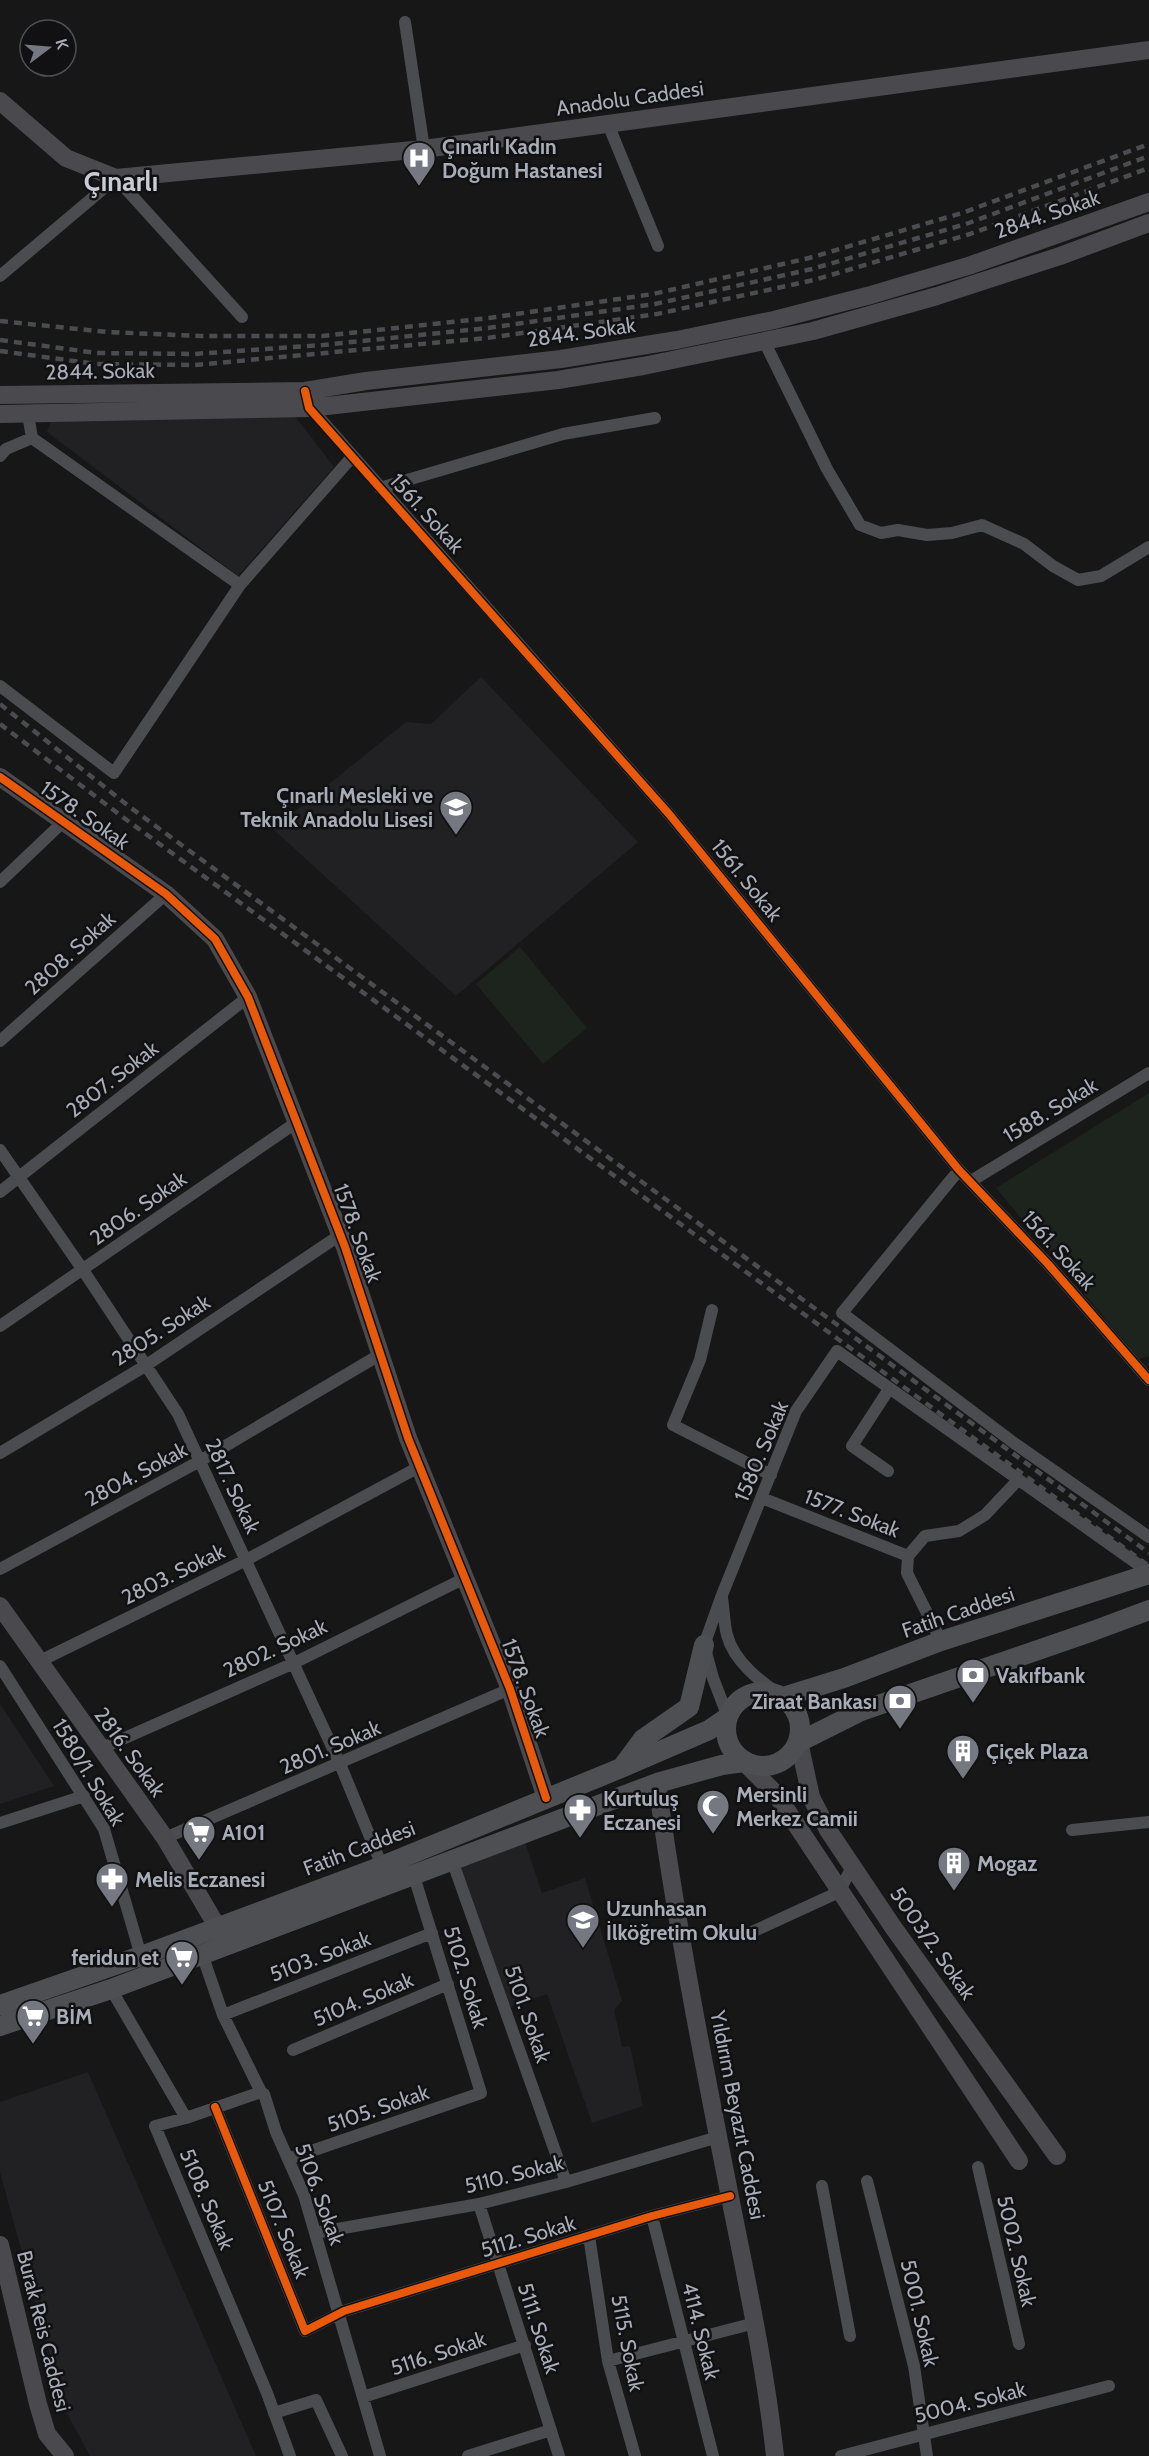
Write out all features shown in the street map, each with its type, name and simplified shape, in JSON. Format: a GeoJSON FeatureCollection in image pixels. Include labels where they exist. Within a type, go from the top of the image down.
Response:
{"type":"FeatureCollection","features":[{"type":"Feature","properties":{"kind":"main road","name":"Anadolu Caddesi"},"geometry":{"type":"LineString","coordinates":[[116,178],[424,149],[1149,50]]}},
{"type":"Feature","properties":{"kind":"main road"},"geometry":{"type":"LineString","coordinates":[[0,100],[66,158],[116,178]]}},
{"type":"Feature","properties":{"kind":"main road","name":"2844. Sokak"},"geometry":{"type":"LineString","coordinates":[[0,395],[307,399],[366,381],[561,359],[677,340],[774,320],[867,296],[971,265],[1149,202]]}},
{"type":"Feature","properties":{"kind":"main road","name":"2844. Sokak"},"geometry":{"type":"LineString","coordinates":[[0,414],[307,399],[558,380],[813,331],[937,296],[1060,256],[1149,223]]}},
{"type":"Feature","properties":{"kind":"main road","name":"1578. Sokak"},"geometry":{"type":"LineString","coordinates":[[0,777],[166,894],[215,939],[248,997],[340,1235],[419,1467],[510,1689],[546,1798]]}},
{"type":"Feature","properties":{"kind":"main road","name":"Fatih Caddesi"},"geometry":{"type":"LineString","coordinates":[[783,1697],[844,1678],[941,1641],[1149,1573]]}},
{"type":"Feature","properties":{"kind":"main road","name":"2816. Sokak"},"geometry":{"type":"LineString","coordinates":[[0,1606],[165,1838],[218,1928]]}},
{"type":"Feature","properties":{"kind":"main road"},"geometry":{"type":"LineString","coordinates":[[799,1742],[861,1711],[1148,1611]]}},
{"type":"Feature","properties":{"kind":"main road"},"geometry":{"type":"LineString","coordinates":[[621,1768],[643,1739],[688,1707],[704,1645]]}},
{"type":"Feature","properties":{"kind":"main road"},"geometry":{"type":"LineString","coordinates":[[744,1762],[755,1766],[776,1765],[794,1752],[799,1742],[801,1729],[799,1717],[793,1705],[783,1697],[761,1691],[750,1694],[733,1707],[728,1717],[726,1730],[728,1742],[734,1754],[776,1794],[1019,2161]]}},
{"type":"Feature","properties":{"kind":"main road","name":"Fatih Caddesi"},"geometry":{"type":"LineString","coordinates":[[147,1964],[218,1928],[382,1866],[621,1768],[709,1730],[728,1717]]}},
{"type":"Feature","properties":{"kind":"main road","name":"5003/2. Sokak"},"geometry":{"type":"LineString","coordinates":[[799,1742],[811,1797],[828,1830],[1058,2156]]}},
{"type":"Feature","properties":{"kind":"main road","name":"Fatih Caddesi"},"geometry":{"type":"LineString","coordinates":[[1,2003],[147,1964],[202,1954],[657,1783],[744,1762]]}},
{"type":"Feature","properties":{"kind":"main road","name":"Yıldırım Beyazıt Caddesi"},"geometry":{"type":"LineString","coordinates":[[657,1783],[668,1858],[718,2137],[764,2365],[774,2456]]}},
{"type":"Feature","properties":{"kind":"main road"},"geometry":{"type":"LineString","coordinates":[[0,2026],[111,1989],[147,1964]]}},
{"type":"Feature","properties":{"kind":"main road","name":"Burak Reis Caddesi"},"geometry":{"type":"LineString","coordinates":[[0,2245],[47,2434],[65,2456]]}},
{"type":"Feature","properties":{"kind":"street"},"geometry":{"type":"LineString","coordinates":[[405,22],[424,149]]}},
{"type":"Feature","properties":{"kind":"street"},"geometry":{"type":"LineString","coordinates":[[608,124],[658,246]]}},
{"type":"Feature","properties":{"kind":"street"},"geometry":{"type":"LineString","coordinates":[[0,276],[116,178],[242,317]]}},
{"type":"Feature","properties":{"kind":"street"},"geometry":{"type":"LineString","coordinates":[[764,341],[843,499],[860,525],[881,533],[898,530],[927,535],[952,533],[982,525],[1024,544],[1053,566],[1078,580],[1101,576],[1149,547]]}},
{"type":"Feature","properties":{"kind":"street","name":"1561. Sokak"},"geometry":{"type":"LineString","coordinates":[[307,399],[352,457],[669,814],[959,1170],[1048,1264],[1149,1380]]}},
{"type":"Feature","properties":{"kind":"street"},"geometry":{"type":"LineString","coordinates":[[28,414],[32,438],[240,585]]}},
{"type":"Feature","properties":{"kind":"street"},"geometry":{"type":"LineString","coordinates":[[380,488],[564,434],[655,418]]}},
{"type":"Feature","properties":{"kind":"street"},"geometry":{"type":"LineString","coordinates":[[0,456],[6,449],[32,438]]}},
{"type":"Feature","properties":{"kind":"street"},"geometry":{"type":"LineString","coordinates":[[0,686],[114,773],[240,585],[352,457]]}},
{"type":"Feature","properties":{"kind":"street"},"geometry":{"type":"LineString","coordinates":[[0,882],[63,822]]}},
{"type":"Feature","properties":{"kind":"street","name":"2808. Sokak"},"geometry":{"type":"LineString","coordinates":[[0,1041],[166,894]]}},
{"type":"Feature","properties":{"kind":"street","name":"2807. Sokak"},"geometry":{"type":"LineString","coordinates":[[0,1192],[248,997]]}},
{"type":"Feature","properties":{"kind":"street","name":"1588. Sokak"},"geometry":{"type":"LineString","coordinates":[[971,1181],[1149,1072]]}},
{"type":"Feature","properties":{"kind":"street","name":"2806. Sokak"},"geometry":{"type":"LineString","coordinates":[[0,1326],[297,1122]]}},
{"type":"Feature","properties":{"kind":"street","name":"2817. Sokak"},"geometry":{"type":"LineString","coordinates":[[0,1150],[20,1176],[178,1414],[340,1764],[382,1866]]}},
{"type":"Feature","properties":{"kind":"street"},"geometry":{"type":"LineString","coordinates":[[959,1170],[842,1313],[1014,1443],[1149,1537]]}},
{"type":"Feature","properties":{"kind":"street","name":"2805. Sokak"},"geometry":{"type":"LineString","coordinates":[[0,1453],[145,1366],[340,1235]]}},
{"type":"Feature","properties":{"kind":"street"},"geometry":{"type":"LineString","coordinates":[[712,1310],[700,1360],[673,1425],[771,1475]]}},
{"type":"Feature","properties":{"kind":"street","name":"1580. Sokak"},"geometry":{"type":"LineString","coordinates":[[704,1645],[796,1411],[837,1352],[1149,1573]]}},
{"type":"Feature","properties":{"kind":"street","name":"2804. Sokak"},"geometry":{"type":"LineString","coordinates":[[0,1569],[200,1461],[381,1354]]}},
{"type":"Feature","properties":{"kind":"street"},"geometry":{"type":"LineString","coordinates":[[888,1471],[852,1446],[889,1389]]}},
{"type":"Feature","properties":{"kind":"street","name":"2803. Sokak"},"geometry":{"type":"LineString","coordinates":[[38,1662],[246,1560],[419,1467]]}},
{"type":"Feature","properties":{"kind":"street"},"geometry":{"type":"LineString","coordinates":[[908,1556],[925,1536],[959,1531],[985,1515],[1018,1480]]}},
{"type":"Feature","properties":{"kind":"street","name":"1577. Sokak"},"geometry":{"type":"LineString","coordinates":[[762,1498],[908,1556],[907,1574],[941,1641]]}},
{"type":"Feature","properties":{"kind":"street","name":"2802. Sokak"},"geometry":{"type":"LineString","coordinates":[[100,1749],[294,1663],[465,1578]]}},
{"type":"Feature","properties":{"kind":"street"},"geometry":{"type":"LineString","coordinates":[[722,1595],[727,1637],[735,1651],[761,1682],[783,1697]]}},
{"type":"Feature","properties":{"kind":"street"},"geometry":{"type":"LineString","coordinates":[[704,1645],[713,1678],[728,1717]]}},
{"type":"Feature","properties":{"kind":"street","name":"1580/1. Sokak"},"geometry":{"type":"LineString","coordinates":[[0,1666],[104,1829],[147,1964]]}},
{"type":"Feature","properties":{"kind":"street","name":"2801. Sokak"},"geometry":{"type":"LineString","coordinates":[[165,1838],[510,1689]]}},
{"type":"Feature","properties":{"kind":"street"},"geometry":{"type":"LineString","coordinates":[[0,1823],[84,1796]]}},
{"type":"Feature","properties":{"kind":"street"},"geometry":{"type":"LineString","coordinates":[[1072,1830],[1149,1822]]}},
{"type":"Feature","properties":{"kind":"street","name":"5101. Sokak"},"geometry":{"type":"LineString","coordinates":[[452,1860],[566,2182]]}},
{"type":"Feature","properties":{"kind":"street"},"geometry":{"type":"LineString","coordinates":[[752,1932],[839,1892],[852,1867]]}},
{"type":"Feature","properties":{"kind":"street","name":"5102. Sokak"},"geometry":{"type":"LineString","coordinates":[[413,1873],[481,2093]]}},
{"type":"Feature","properties":{"kind":"street","name":"5103. Sokak"},"geometry":{"type":"LineString","coordinates":[[223,2015],[432,1933]]}},
{"type":"Feature","properties":{"kind":"street","name":"5106. Sokak"},"geometry":{"type":"LineString","coordinates":[[202,1954],[223,2015],[264,2094],[276,2132],[304,2195],[380,2456]]}},
{"type":"Feature","properties":{"kind":"street","name":"5104. Sokak"},"geometry":{"type":"LineString","coordinates":[[293,2050],[448,1984]]}},
{"type":"Feature","properties":{"kind":"street","name":"5108. Sokak"},"geometry":{"type":"LineString","coordinates":[[111,1989],[186,2118],[155,2126],[290,2456]]}},
{"type":"Feature","properties":{"kind":"street"},"geometry":{"type":"LineString","coordinates":[[186,2118],[261,2092]]}},
{"type":"Feature","properties":{"kind":"street","name":"5105. Sokak"},"geometry":{"type":"LineString","coordinates":[[288,2159],[481,2093]]}},
{"type":"Feature","properties":{"kind":"street","name":"5107. Sokak"},"geometry":{"type":"LineString","coordinates":[[215,2107],[305,2331],[339,2315]]}},
{"type":"Feature","properties":{"kind":"street","name":"5110. Sokak"},"geometry":{"type":"LineString","coordinates":[[315,2233],[479,2204],[566,2182],[718,2137]]}},
{"type":"Feature","properties":{"kind":"street","name":"5002. Sokak"},"geometry":{"type":"LineString","coordinates":[[978,2167],[1019,2344]]}},
{"type":"Feature","properties":{"kind":"street","name":"5001. Sokak"},"geometry":{"type":"LineString","coordinates":[[867,2181],[914,2366],[927,2456]]}},
{"type":"Feature","properties":{"kind":"street"},"geometry":{"type":"LineString","coordinates":[[822,2186],[850,2336]]}},
{"type":"Feature","properties":{"kind":"street","name":"5112. Sokak"},"geometry":{"type":"LineString","coordinates":[[339,2315],[344,2311],[652,2216],[730,2196]]}},
{"type":"Feature","properties":{"kind":"street","name":"5111. Sokak"},"geometry":{"type":"LineString","coordinates":[[479,2204],[559,2456]]}},
{"type":"Feature","properties":{"kind":"street","name":"4114. Sokak"},"geometry":{"type":"LineString","coordinates":[[652,2216],[713,2456]]}},
{"type":"Feature","properties":{"kind":"street","name":"5115. Sokak"},"geometry":{"type":"LineString","coordinates":[[589,2236],[608,2361],[635,2456]]}},
{"type":"Feature","properties":{"kind":"street"},"geometry":{"type":"LineString","coordinates":[[608,2361],[755,2323]]}},
{"type":"Feature","properties":{"kind":"street","name":"5116. Sokak"},"geometry":{"type":"LineString","coordinates":[[363,2397],[525,2345]]}},
{"type":"Feature","properties":{"kind":"street","name":"5004. Sokak"},"geometry":{"type":"LineString","coordinates":[[841,2456],[1109,2386]]}},
{"type":"Feature","properties":{"kind":"street"},"geometry":{"type":"LineString","coordinates":[[274,2413],[316,2400],[342,2456]]}},
{"type":"Feature","properties":{"kind":"street"},"geometry":{"type":"LineString","coordinates":[[468,2456],[551,2430]]}},
{"type":"Feature","properties":{"kind":"shaded area"},"geometry":{"type":"Polygon","coordinates":[[[294,415],[334,467],[238,576],[47,432],[51,421],[294,415]]]}},
{"type":"Feature","properties":{"kind":"shaded area","name":"Çınarlı Mesleki ve Teknik Anadolu Lisesi"},"geometry":{"type":"Polygon","coordinates":[[[481,677],[638,842],[456,996],[273,829],[406,722],[431,724],[481,677]]]}},
{"type":"Feature","properties":{"kind":"shaded area"},"geometry":{"type":"Polygon","coordinates":[[[520,947],[587,1028],[543,1064],[476,984],[520,947]]]}},
{"type":"Feature","properties":{"kind":"shaded area"},"geometry":{"type":"Polygon","coordinates":[[[1149,1093],[1149,1356],[1139,1359],[996,1188],[1149,1093]]]}},
{"type":"Feature","properties":{"kind":"shaded area"},"geometry":{"type":"Polygon","coordinates":[[[0,1704],[54,1786],[0,1804],[0,1704]]]}},
{"type":"Feature","properties":{"kind":"shaded area"},"geometry":{"type":"Polygon","coordinates":[[[524,1839],[542,1893],[585,1878],[622,2001],[614,2010],[622,2047],[630,2046],[643,2106],[592,2123],[547,1994],[507,2008],[458,1864],[524,1839]]]}},
{"type":"Feature","properties":{"kind":"shaded area"},"geometry":{"type":"Polygon","coordinates":[[[88,2072],[256,2456],[90,2456],[65,2410],[0,2172],[0,2102],[88,2072]]]}},
{"type":"Feature","properties":{"kind":"railway"},"geometry":{"type":"LineString","coordinates":[[0,321],[107,332],[201,336],[322,336],[489,318],[653,294],[809,258],[962,213],[1149,144]]}},
{"type":"Feature","properties":{"kind":"railway"},"geometry":{"type":"LineString","coordinates":[[0,340],[97,353],[194,354],[323,345],[488,328],[655,304],[812,269],[966,224],[1149,156]]}},
{"type":"Feature","properties":{"kind":"railway"},"geometry":{"type":"LineString","coordinates":[[0,351],[96,364],[195,365],[487,338],[657,314],[814,280],[970,234],[1149,168]]}},
{"type":"Feature","properties":{"kind":"railway"},"geometry":{"type":"LineString","coordinates":[[0,704],[131,808],[1149,1553]]}},
{"type":"Feature","properties":{"kind":"railway"},"geometry":{"type":"LineString","coordinates":[[0,724],[124,818],[1149,1566]]}},
{"type":"Feature","properties":{"kind":"cycle path"},"geometry":{"type":"LineString","coordinates":[[305,391],[309,408],[669,814],[959,1170],[1048,1264],[1149,1380]]}},
{"type":"Feature","properties":{"kind":"cycle path"},"geometry":{"type":"LineString","coordinates":[[0,777],[166,894],[215,939],[248,997],[345,1247],[408,1438],[510,1689],[546,1798]]}},
{"type":"Feature","properties":{"kind":"cycle path"},"geometry":{"type":"LineString","coordinates":[[215,2107],[305,2331],[344,2311],[652,2216],[730,2196]]}},
{"type":"Feature","properties":{"kind":"place","name":"Çınarlı Kadın Doğum Hastanesi"},"geometry":{"type":"Point","coordinates":[419,187]}},
{"type":"Feature","properties":{"kind":"place","name":"Çınarlı Mesleki ve Teknik Anadolu Lisesi"},"geometry":{"type":"Point","coordinates":[456,836]}},
{"type":"Feature","properties":{"kind":"place","name":"Vakıfbank"},"geometry":{"type":"Point","coordinates":[973,1704]}},
{"type":"Feature","properties":{"kind":"place","name":"Ziraat Bankası"},"geometry":{"type":"Point","coordinates":[900,1730]}},
{"type":"Feature","properties":{"kind":"place","name":"Çiçek Plaza"},"geometry":{"type":"Point","coordinates":[963,1780]}},
{"type":"Feature","properties":{"kind":"place","name":"Mersinli Merkez Camii"},"geometry":{"type":"Point","coordinates":[713,1835]}},
{"type":"Feature","properties":{"kind":"place","name":"Kurtuluş Eczanesi"},"geometry":{"type":"Point","coordinates":[580,1839]}},
{"type":"Feature","properties":{"kind":"place","name":"A101"},"geometry":{"type":"Point","coordinates":[199,1861]}},
{"type":"Feature","properties":{"kind":"place","name":"Mogaz"},"geometry":{"type":"Point","coordinates":[954,1892]}},
{"type":"Feature","properties":{"kind":"place","name":"Melis Eczanesi"},"geometry":{"type":"Point","coordinates":[112,1908]}},
{"type":"Feature","properties":{"kind":"place","name":"Uzunhasan İlköğretim Okulu"},"geometry":{"type":"Point","coordinates":[583,1949]}},
{"type":"Feature","properties":{"kind":"place","name":"feridun et"},"geometry":{"type":"Point","coordinates":[182,1986]}},
{"type":"Feature","properties":{"kind":"place","name":"BİM"},"geometry":{"type":"Point","coordinates":[33,2045]}},
{"type":"Feature","properties":{"kind":"district","name":"Çınarlı"},"geometry":{"type":"Point","coordinates":[121,181]}}]}
